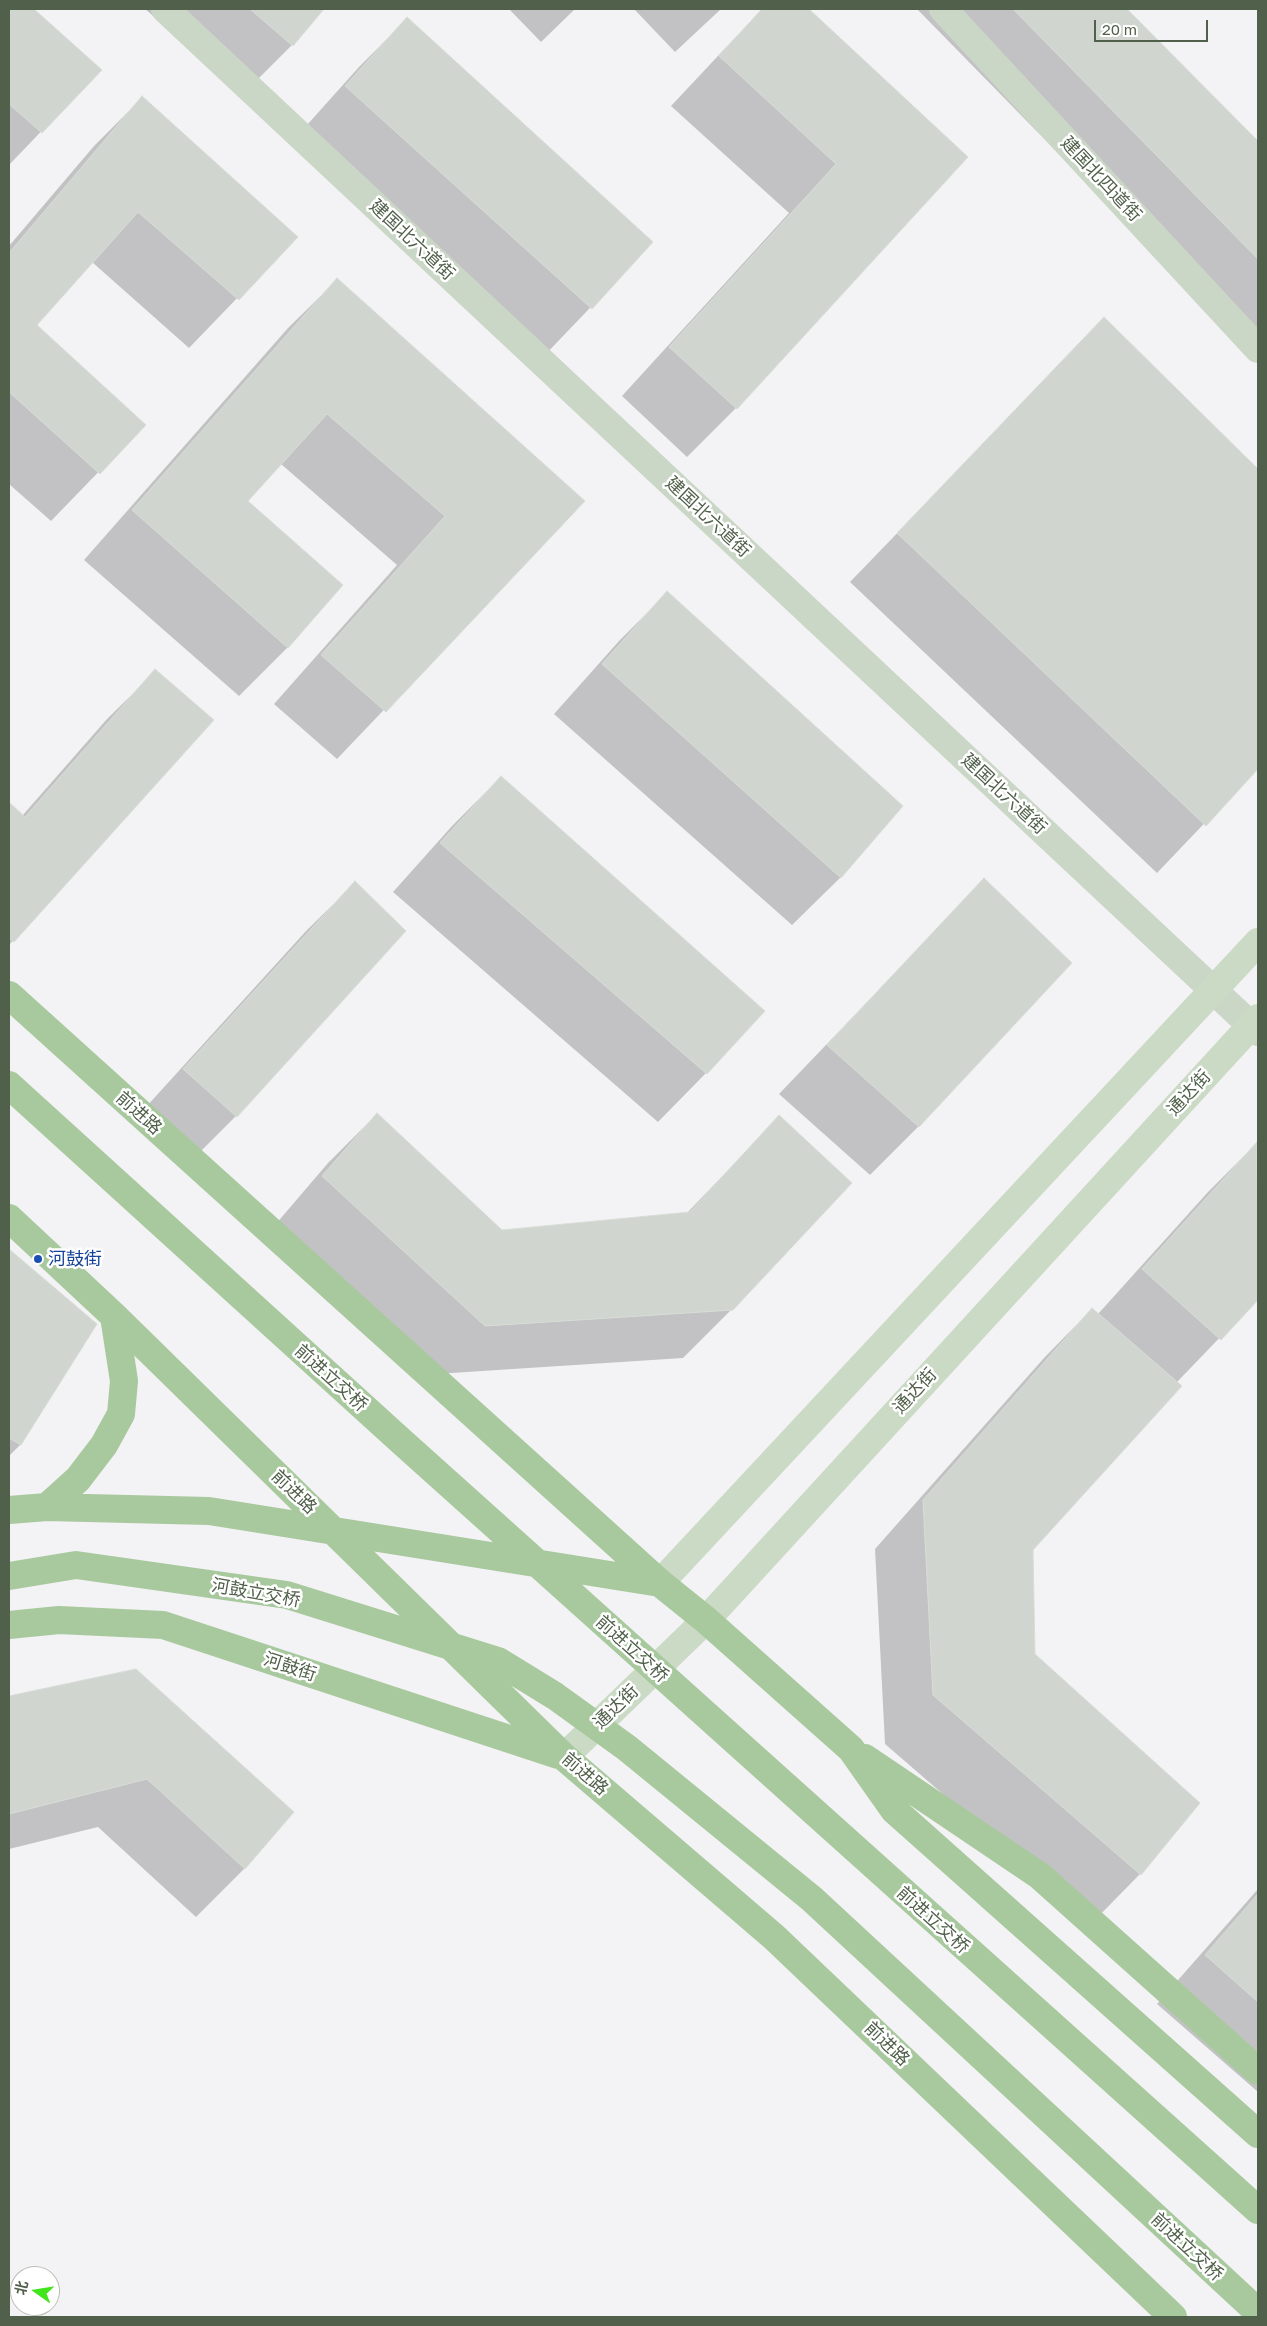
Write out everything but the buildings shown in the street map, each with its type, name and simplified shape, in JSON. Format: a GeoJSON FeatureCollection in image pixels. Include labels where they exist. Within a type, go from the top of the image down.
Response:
{"type":"FeatureCollection","features":[{"type":"Feature","properties":{"kind":"highway","name":"前进路"},"geometry":{"type":"LineString","coordinates":[[9,995],[660,1583],[706,1620],[851,1750],[1040,1876],[1258,2070]]}},
{"type":"Feature","properties":{"kind":"highway","name":"前进立交桥"},"geometry":{"type":"LineString","coordinates":[[9,1085],[496,1527],[1258,2210]]}},
{"type":"Feature","properties":{"kind":"highway","name":"前进路"},"geometry":{"type":"LineString","coordinates":[[9,1218],[114,1316],[564,1757],[774,1937],[1174,2317]]}},
{"type":"Feature","properties":{"kind":"highway"},"geometry":{"type":"LineString","coordinates":[[47,1507],[78,1479],[104,1445],[121,1414],[124,1381],[114,1316]]}},
{"type":"Feature","properties":{"kind":"highway"},"geometry":{"type":"LineString","coordinates":[[9,1510],[47,1507],[209,1511],[660,1583]]}},
{"type":"Feature","properties":{"kind":"highway","name":"河鼓立交桥"},"geometry":{"type":"LineString","coordinates":[[9,1576],[76,1565],[287,1596],[498,1661]]}},
{"type":"Feature","properties":{"kind":"highway","name":"河鼓街"},"geometry":{"type":"LineString","coordinates":[[9,1625],[59,1620],[164,1625],[564,1757]]}},
{"type":"Feature","properties":{"kind":"highway","name":"前进立交桥"},"geometry":{"type":"LineString","coordinates":[[498,1661],[554,1696],[627,1748],[812,1899],[1258,2312]]}},
{"type":"Feature","properties":{"kind":"highway","name":"前进路"},"geometry":{"type":"LineString","coordinates":[[851,1750],[894,1810],[1258,2134]]}},
{"type":"Feature","properties":{"kind":"main road"},"geometry":{"type":"LineString","coordinates":[[660,1583],[1258,942]]}},
{"type":"Feature","properties":{"kind":"main road","name":"通达街"},"geometry":{"type":"LineString","coordinates":[[564,1757],[706,1620],[1256,1025]]}},
{"type":"Feature","properties":{"kind":"street","name":"建国北六道街"},"geometry":{"type":"LineString","coordinates":[[165,9],[1213,989],[1256,1025]]}},
{"type":"Feature","properties":{"kind":"street","name":"建国北四道街"},"geometry":{"type":"LineString","coordinates":[[943,9],[1258,348]]}},
{"type":"Feature","properties":{"kind":"place","name":"河鼓街"},"geometry":{"type":"Point","coordinates":[38,1259]}}]}
